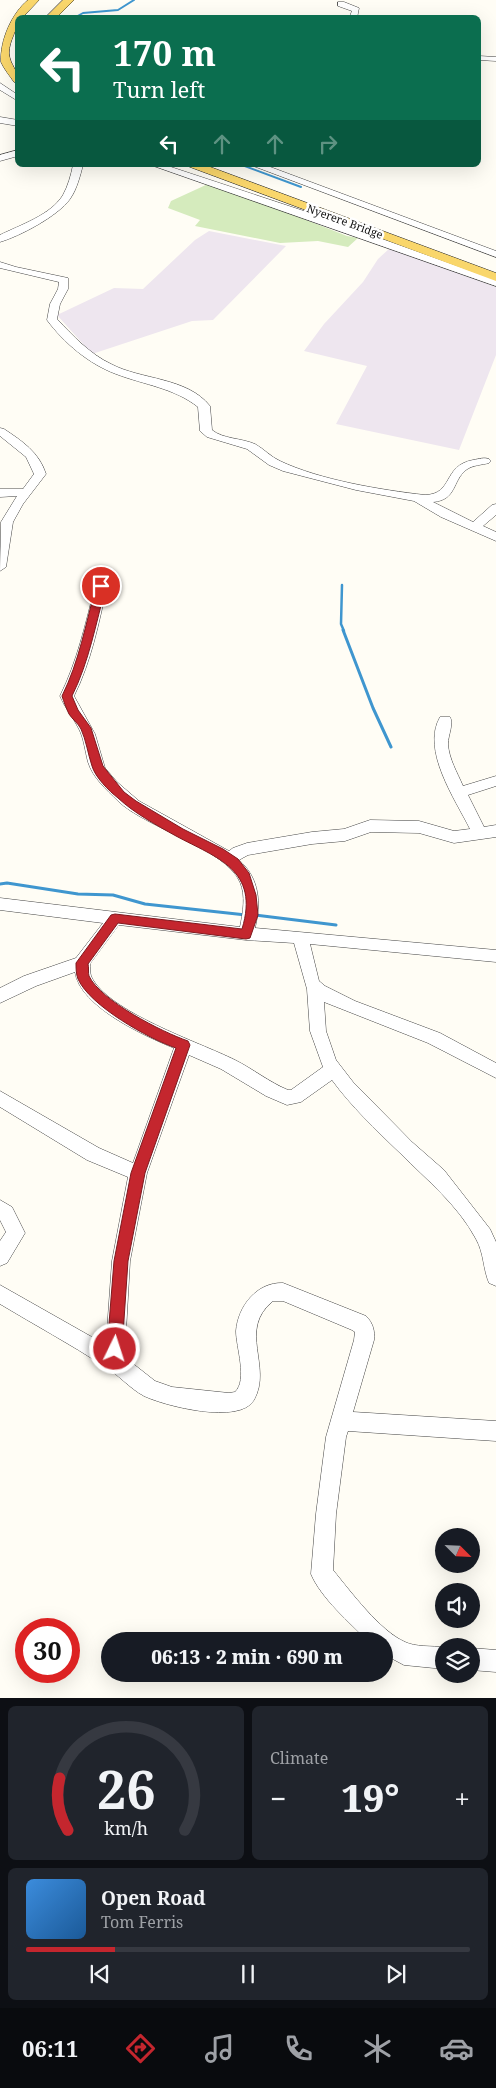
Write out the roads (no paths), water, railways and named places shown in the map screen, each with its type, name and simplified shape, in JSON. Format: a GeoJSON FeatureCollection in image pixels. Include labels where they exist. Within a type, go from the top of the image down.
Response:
{"type":"FeatureCollection","features":[{"type":"Feature","properties":{"kind":"main road"},"geometry":{"type":"LineString","coordinates":[[18,15],[34,0]]}},
{"type":"Feature","properties":{"kind":"main road"},"geometry":{"type":"LineString","coordinates":[[53,15],[69,0]]}},
{"type":"Feature","properties":{"kind":"main road"},"geometry":{"type":"LineString","coordinates":[[15,18],[6,35],[4,47],[5,60],[15,75]]}},
{"type":"Feature","properties":{"kind":"main road","name":"Nyerere Bridge"},"geometry":{"type":"LineString","coordinates":[[218,169],[496,268]]}},
{"type":"Feature","properties":{"kind":"main road","name":"Nyerere Bridge"},"geometry":{"type":"LineString","coordinates":[[218,169],[496,277]]}},
{"type":"Feature","properties":{"kind":"street"},"geometry":{"type":"LineString","coordinates":[[341,4],[356,10],[354,15]]}},
{"type":"Feature","properties":{"kind":"street"},"geometry":{"type":"LineString","coordinates":[[481,58],[496,59]]}},
{"type":"Feature","properties":{"kind":"street"},"geometry":{"type":"LineString","coordinates":[[0,86],[15,98]]}},
{"type":"Feature","properties":{"kind":"street"},"geometry":{"type":"LineString","coordinates":[[0,120],[15,122]]}},
{"type":"Feature","properties":{"kind":"street"},"geometry":{"type":"LineString","coordinates":[[0,158],[15,154]]}},
{"type":"Feature","properties":{"kind":"street"},"geometry":{"type":"LineString","coordinates":[[0,239],[62,204],[68,195],[77,167]]}},
{"type":"Feature","properties":{"kind":"street"},"geometry":{"type":"LineString","coordinates":[[163,167],[205,180],[496,283]]}},
{"type":"Feature","properties":{"kind":"street"},"geometry":{"type":"LineString","coordinates":[[264,167],[288,173],[496,254]]}},
{"type":"Feature","properties":{"kind":"street"},"geometry":{"type":"LineString","coordinates":[[205,180],[218,169]]}},
{"type":"Feature","properties":{"kind":"street"},"geometry":{"type":"LineString","coordinates":[[0,265],[14,270],[64,280],[63,289],[55,304],[52,320],[83,351],[108,367],[164,385],[196,398],[204,406],[206,431],[210,435],[251,447],[276,464],[291,470],[380,492],[417,498],[437,498],[451,486],[459,470],[464,466],[485,461]]}},
{"type":"Feature","properties":{"kind":"street"},"geometry":{"type":"LineString","coordinates":[[0,431],[22,445],[38,464],[40,474],[3,523],[0,566]]}},
{"type":"Feature","properties":{"kind":"street"},"geometry":{"type":"LineString","coordinates":[[0,493],[27,492]]}},
{"type":"Feature","properties":{"kind":"street"},"geometry":{"type":"LineString","coordinates":[[417,498],[445,514],[496,537]]}},
{"type":"Feature","properties":{"kind":"street"},"geometry":{"type":"LineString","coordinates":[[475,527],[496,508]]}},
{"type":"Feature","properties":{"kind":"street"},"geometry":{"type":"LineString","coordinates":[[101,586],[84,650],[67,696],[73,712],[86,728],[98,768],[120,794],[132,804],[179,832],[230,858],[245,876],[250,895],[252,915],[246,934]]}},
{"type":"Feature","properties":{"kind":"street"},"geometry":{"type":"LineString","coordinates":[[445,720],[441,743],[443,758],[480,834]]}},
{"type":"Feature","properties":{"kind":"street"},"geometry":{"type":"LineString","coordinates":[[460,792],[496,782]]}},
{"type":"Feature","properties":{"kind":"street"},"geometry":{"type":"LineString","coordinates":[[230,858],[238,852],[247,849],[312,838],[346,835],[370,826],[419,827],[454,837],[496,831]]}},
{"type":"Feature","properties":{"kind":"street"},"geometry":{"type":"LineString","coordinates":[[0,904],[246,934],[300,937],[496,956]]}},
{"type":"Feature","properties":{"kind":"street"},"geometry":{"type":"LineString","coordinates":[[0,996],[30,981],[82,963],[115,918]]}},
{"type":"Feature","properties":{"kind":"street"},"geometry":{"type":"LineString","coordinates":[[300,937],[315,989],[318,1031],[322,1046],[333,1069],[347,1086],[400,1141],[438,1176],[490,1232],[496,1277]]}},
{"type":"Feature","properties":{"kind":"street"},"geometry":{"type":"LineString","coordinates":[[82,963],[83,977],[103,1001],[171,1041],[204,1052],[238,1069],[287,1098],[294,1097],[333,1069]]}},
{"type":"Feature","properties":{"kind":"street"},"geometry":{"type":"LineString","coordinates":[[315,989],[334,1000],[434,1038],[496,1071]]}},
{"type":"Feature","properties":{"kind":"street"},"geometry":{"type":"LineString","coordinates":[[115,1349],[121,1261],[138,1173],[184,1045]]}},
{"type":"Feature","properties":{"kind":"street"},"geometry":{"type":"LineString","coordinates":[[0,1098],[93,1154],[138,1173]]}},
{"type":"Feature","properties":{"kind":"street"},"geometry":{"type":"LineString","coordinates":[[0,1208],[12,1222],[16,1233],[0,1257]]}},
{"type":"Feature","properties":{"kind":"street"},"geometry":{"type":"LineString","coordinates":[[0,1294],[113,1360],[149,1388],[172,1397],[237,1403],[242,1400],[248,1388],[251,1370],[246,1330],[251,1316],[263,1296],[271,1292],[283,1292],[360,1323],[364,1327],[364,1340],[336,1437],[322,1574],[351,1610],[374,1632]]}},
{"type":"Feature","properties":{"kind":"street"},"geometry":{"type":"LineString","coordinates":[[341,1421],[496,1431]]}},
{"type":"Feature","properties":{"kind":"street"},"geometry":{"type":"LineString","coordinates":[[393,1647],[404,1654],[435,1657]]}},
{"type":"Feature","properties":{"kind":"street"},"geometry":{"type":"LineString","coordinates":[[480,1659],[496,1660]]}},
{"type":"Feature","properties":{"kind":"waterway"},"geometry":{"type":"LineString","coordinates":[[79,15],[83,13],[118,10],[134,0]]}},
{"type":"Feature","properties":{"kind":"waterway"},"geometry":{"type":"LineString","coordinates":[[247,167],[301,187]]}},
{"type":"Feature","properties":{"kind":"waterway"},"geometry":{"type":"LineString","coordinates":[[342,585],[341,624],[344,631]]}},
{"type":"Feature","properties":{"kind":"waterway"},"geometry":{"type":"LineString","coordinates":[[343,630],[373,708],[391,747]]}},
{"type":"Feature","properties":{"kind":"waterway"},"geometry":{"type":"LineString","coordinates":[[0,884],[7,883],[78,894],[113,895],[145,904],[246,915]]}},
{"type":"Feature","properties":{"kind":"waterway"},"geometry":{"type":"LineString","coordinates":[[255,915],[336,925]]}}]}
